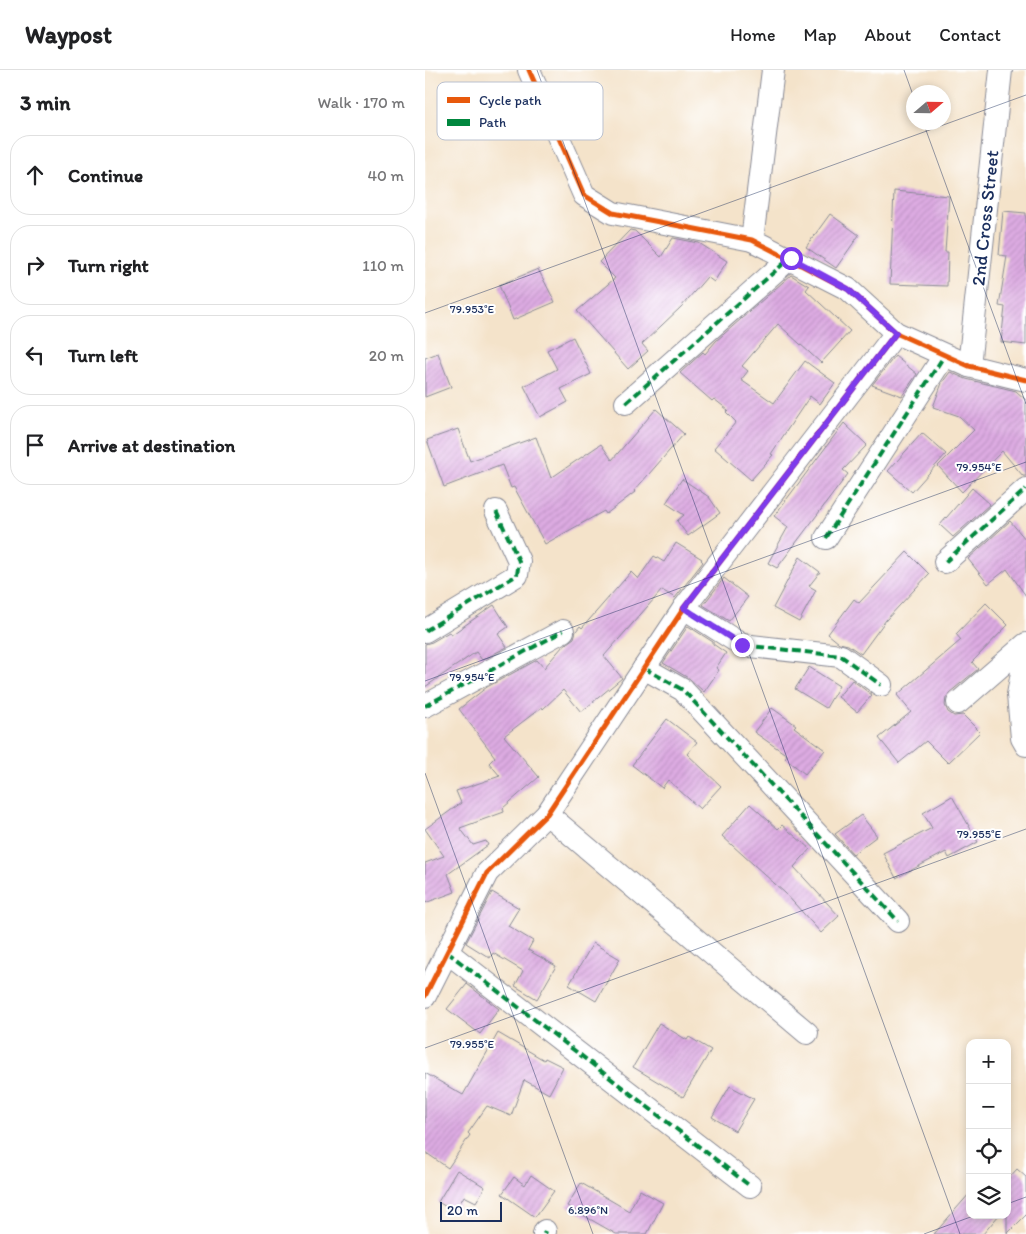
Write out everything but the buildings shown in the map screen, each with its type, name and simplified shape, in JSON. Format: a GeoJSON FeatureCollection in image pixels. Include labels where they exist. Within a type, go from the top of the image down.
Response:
{"type":"FeatureCollection","features":[{"type":"Feature","properties":{"kind":"street"},"geometry":{"type":"LineString","coordinates":[[529,70],[534,82]]}},
{"type":"Feature","properties":{"kind":"street"},"geometry":{"type":"LineString","coordinates":[[752,240],[773,70]]}},
{"type":"Feature","properties":{"kind":"street","name":"2nd Cross Street"},"geometry":{"type":"LineString","coordinates":[[969,366],[1001,70]]}},
{"type":"Feature","properties":{"kind":"street"},"geometry":{"type":"LineString","coordinates":[[559,140],[583,195],[613,213],[752,240],[791,258],[848,289],[896,333],[969,366],[1026,380]]}},
{"type":"Feature","properties":{"kind":"street"},"geometry":{"type":"LineString","coordinates":[[626,403],[791,258]]}},
{"type":"Feature","properties":{"kind":"street"},"geometry":{"type":"LineString","coordinates":[[425,996],[487,873],[547,814],[684,608],[896,333]]}},
{"type":"Feature","properties":{"kind":"street"},"geometry":{"type":"LineString","coordinates":[[826,538],[944,356]]}},
{"type":"Feature","properties":{"kind":"street"},"geometry":{"type":"LineString","coordinates":[[945,562],[1026,489]]}},
{"type":"Feature","properties":{"kind":"street"},"geometry":{"type":"LineString","coordinates":[[425,631],[517,575],[519,561],[496,511]]}},
{"type":"Feature","properties":{"kind":"street"},"geometry":{"type":"LineString","coordinates":[[684,608],[742,645],[841,656],[881,685]]}},
{"type":"Feature","properties":{"kind":"street"},"geometry":{"type":"LineString","coordinates":[[425,706],[563,631]]}},
{"type":"Feature","properties":{"kind":"street"},"geometry":{"type":"LineString","coordinates":[[957,703],[1026,644]]}},
{"type":"Feature","properties":{"kind":"street"},"geometry":{"type":"LineString","coordinates":[[1026,650],[1018,695],[1022,738],[1026,745]]}},
{"type":"Feature","properties":{"kind":"street"},"geometry":{"type":"LineString","coordinates":[[644,668],[683,690],[898,921]]}},
{"type":"Feature","properties":{"kind":"street"},"geometry":{"type":"LineString","coordinates":[[547,814],[807,1033]]}},
{"type":"Feature","properties":{"kind":"street"},"geometry":{"type":"LineString","coordinates":[[447,952],[750,1186]]}},
{"type":"Feature","properties":{"kind":"marked path"},"geometry":{"type":"LineString","coordinates":[[626,403],[790,258]]}},
{"type":"Feature","properties":{"kind":"marked path"},"geometry":{"type":"LineString","coordinates":[[826,538],[944,356]]}},
{"type":"Feature","properties":{"kind":"marked path"},"geometry":{"type":"LineString","coordinates":[[945,562],[1026,489]]}},
{"type":"Feature","properties":{"kind":"marked path"},"geometry":{"type":"LineString","coordinates":[[425,631],[517,575],[519,561],[496,511]]}},
{"type":"Feature","properties":{"kind":"marked path"},"geometry":{"type":"LineString","coordinates":[[684,608],[742,645],[841,656],[881,685]]}},
{"type":"Feature","properties":{"kind":"marked path"},"geometry":{"type":"LineString","coordinates":[[425,706],[563,631]]}},
{"type":"Feature","properties":{"kind":"marked path"},"geometry":{"type":"LineString","coordinates":[[644,668],[683,690],[898,921]]}},
{"type":"Feature","properties":{"kind":"marked path"},"geometry":{"type":"LineString","coordinates":[[447,952],[750,1186]]}},
{"type":"Feature","properties":{"kind":"cycle path"},"geometry":{"type":"LineString","coordinates":[[529,70],[534,82]]}},
{"type":"Feature","properties":{"kind":"cycle path"},"geometry":{"type":"LineString","coordinates":[[560,140],[584,195],[613,213],[752,240],[848,289],[896,333],[969,366],[1026,380]]}},
{"type":"Feature","properties":{"kind":"cycle path"},"geometry":{"type":"LineString","coordinates":[[425,996],[487,873],[547,814],[684,608],[896,333]]}},
{"type":"Feature","properties":{"kind":"route"},"geometry":{"type":"LineString","coordinates":[[742,645],[684,608],[896,333],[848,289],[791,258]]}}]}
